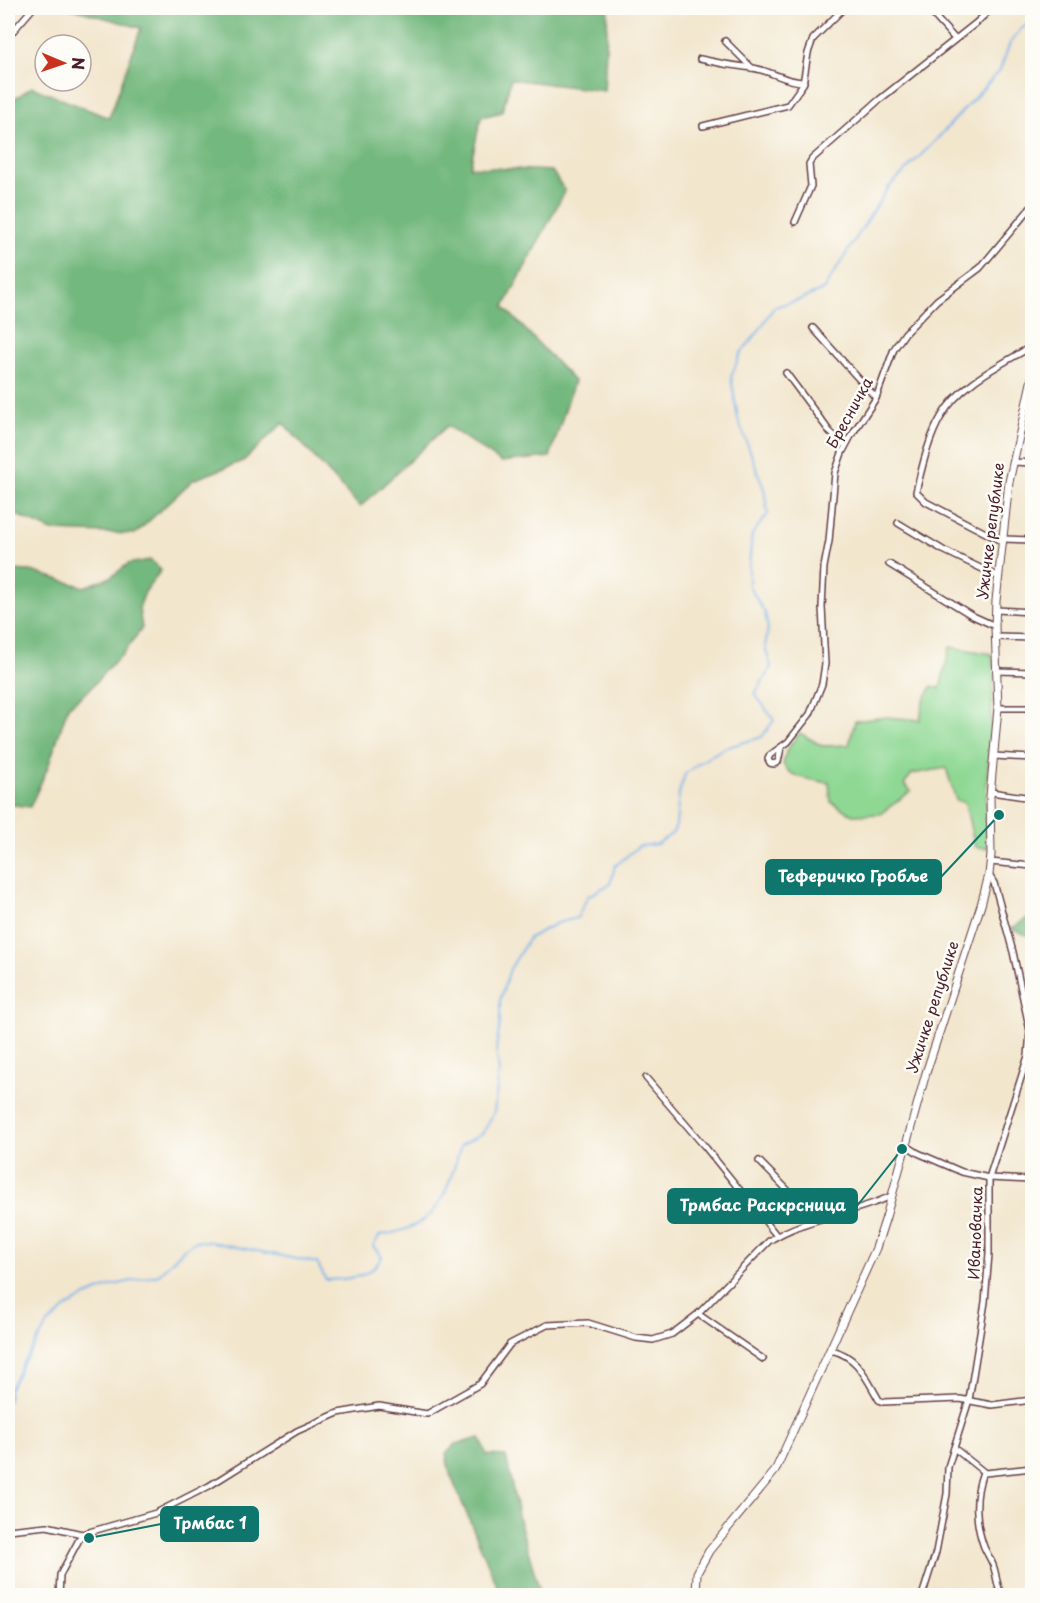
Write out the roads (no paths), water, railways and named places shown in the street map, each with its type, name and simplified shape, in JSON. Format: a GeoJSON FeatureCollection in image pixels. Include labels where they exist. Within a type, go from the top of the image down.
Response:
{"type":"FeatureCollection","features":[{"type":"Feature","properties":{"kind":"street"},"geometry":{"type":"LineString","coordinates":[[8,37],[33,8]]}},
{"type":"Feature","properties":{"kind":"street"},"geometry":{"type":"LineString","coordinates":[[703,126],[785,106],[804,82],[808,53],[813,39],[844,8]]}},
{"type":"Feature","properties":{"kind":"street"},"geometry":{"type":"LineString","coordinates":[[927,8],[955,39]]}},
{"type":"Feature","properties":{"kind":"street"},"geometry":{"type":"LineString","coordinates":[[795,222],[811,186],[809,161],[879,100],[992,8]]}},
{"type":"Feature","properties":{"kind":"street"},"geometry":{"type":"LineString","coordinates":[[724,41],[753,68]]}},
{"type":"Feature","properties":{"kind":"street"},"geometry":{"type":"LineString","coordinates":[[700,58],[753,68],[792,81],[804,82]]}},
{"type":"Feature","properties":{"kind":"street","name":"Бресничка"},"geometry":{"type":"LineString","coordinates":[[781,748],[810,714],[824,677],[822,608],[824,567],[830,541],[835,473],[845,445],[876,398],[894,349],[905,333],[937,300],[980,268],[1032,206]]}},
{"type":"Feature","properties":{"kind":"street"},"geometry":{"type":"LineString","coordinates":[[813,328],[876,398]]}},
{"type":"Feature","properties":{"kind":"street"},"geometry":{"type":"LineString","coordinates":[[1032,346],[984,375],[960,393],[948,406],[940,417],[930,442],[916,495],[970,526],[1003,540],[1032,540]]}},
{"type":"Feature","properties":{"kind":"street"},"geometry":{"type":"LineString","coordinates":[[786,373],[830,432],[845,445]]}},
{"type":"Feature","properties":{"kind":"street","name":"Ужичке републике"},"geometry":{"type":"LineString","coordinates":[[696,1596],[697,1572],[709,1551],[775,1471],[882,1233],[926,1073],[981,905],[990,862],[991,792],[998,708],[995,626],[999,577],[1007,496],[1032,378]]}},
{"type":"Feature","properties":{"kind":"street"},"geometry":{"type":"LineString","coordinates":[[1023,418],[1032,419]]}},
{"type":"Feature","properties":{"kind":"street"},"geometry":{"type":"LineString","coordinates":[[1013,462],[1032,463]]}},
{"type":"Feature","properties":{"kind":"street"},"geometry":{"type":"LineString","coordinates":[[898,523],[943,550],[999,577]]}},
{"type":"Feature","properties":{"kind":"street"},"geometry":{"type":"LineString","coordinates":[[889,564],[967,613],[995,626]]}},
{"type":"Feature","properties":{"kind":"street"},"geometry":{"type":"LineString","coordinates":[[996,610],[1032,612]]}},
{"type":"Feature","properties":{"kind":"street"},"geometry":{"type":"LineString","coordinates":[[996,637],[1032,638]]}},
{"type":"Feature","properties":{"kind":"street"},"geometry":{"type":"LineString","coordinates":[[998,671],[1032,672]]}},
{"type":"Feature","properties":{"kind":"street"},"geometry":{"type":"LineString","coordinates":[[998,708],[1032,708]]}},
{"type":"Feature","properties":{"kind":"street"},"geometry":{"type":"LineString","coordinates":[[994,756],[1032,758]]}},
{"type":"Feature","properties":{"kind":"street"},"geometry":{"type":"LineString","coordinates":[[991,792],[1032,798]]}},
{"type":"Feature","properties":{"kind":"street"},"geometry":{"type":"LineString","coordinates":[[990,862],[1032,866]]}},
{"type":"Feature","properties":{"kind":"street","name":"Ивановачка"},"geometry":{"type":"LineString","coordinates":[[922,1596],[936,1552],[947,1494],[948,1467],[969,1400],[985,1302],[989,1254],[989,1178],[1028,1056],[1030,1031],[1013,952],[994,883],[989,875]]}},
{"type":"Feature","properties":{"kind":"street"},"geometry":{"type":"LineString","coordinates":[[646,1078],[777,1236]]}},
{"type":"Feature","properties":{"kind":"street"},"geometry":{"type":"LineString","coordinates":[[906,1145],[918,1153],[962,1172],[989,1178],[1032,1180]]}},
{"type":"Feature","properties":{"kind":"street"},"geometry":{"type":"LineString","coordinates":[[759,1161],[816,1219]]}},
{"type":"Feature","properties":{"kind":"street"},"geometry":{"type":"LineString","coordinates":[[8,1530],[47,1526],[82,1534],[156,1514],[210,1486],[297,1431],[338,1413],[379,1406],[427,1414],[480,1384],[510,1344],[547,1325],[588,1323],[636,1338],[653,1340],[672,1334],[698,1314],[769,1241],[816,1219],[891,1196]]}},
{"type":"Feature","properties":{"kind":"street"},"geometry":{"type":"LineString","coordinates":[[698,1314],[763,1359]]}},
{"type":"Feature","properties":{"kind":"street"},"geometry":{"type":"LineString","coordinates":[[831,1350],[844,1353],[858,1365],[879,1400],[883,1402],[969,1400],[992,1405],[1032,1400]]}},
{"type":"Feature","properties":{"kind":"street"},"geometry":{"type":"LineString","coordinates":[[954,1448],[983,1472],[1032,1468]]}},
{"type":"Feature","properties":{"kind":"street"},"geometry":{"type":"LineString","coordinates":[[983,1472],[976,1511],[984,1548],[995,1570],[1002,1596]]}},
{"type":"Feature","properties":{"kind":"street"},"geometry":{"type":"LineString","coordinates":[[59,1596],[60,1575],[82,1534]]}},
{"type":"Feature","properties":{"kind":"waterway"},"geometry":{"type":"LineString","coordinates":[[8,1401],[9,1390],[23,1363],[48,1324],[65,1309],[86,1296],[114,1285],[158,1275],[185,1248],[196,1241],[212,1242],[317,1263],[326,1280],[351,1278],[371,1270],[382,1257],[373,1246],[380,1235],[416,1225],[437,1206],[445,1193],[461,1145],[483,1133],[494,1112],[499,1072],[496,1048],[500,1024],[500,1000],[510,969],[529,938],[557,923],[577,918],[588,896],[610,884],[615,866],[639,846],[657,844],[673,833],[679,793],[685,774],[724,748],[762,737],[774,720],[755,694],[771,667],[765,647],[768,629],[765,613],[749,586],[749,567],[752,534],[768,514],[764,489],[738,419],[731,377],[740,354],[774,307],[823,290],[888,188],[1000,70],[1010,43],[1020,30],[1032,21]]}},
{"type":"Feature","properties":{"kind":"place","name":"Теферичко Гробље"},"geometry":{"type":"Point","coordinates":[999,815]}},
{"type":"Feature","properties":{"kind":"place","name":"Трмбас Раскрсница"},"geometry":{"type":"Point","coordinates":[902,1149]}},
{"type":"Feature","properties":{"kind":"place","name":"Трмбас 1"},"geometry":{"type":"Point","coordinates":[89,1538]}}]}
